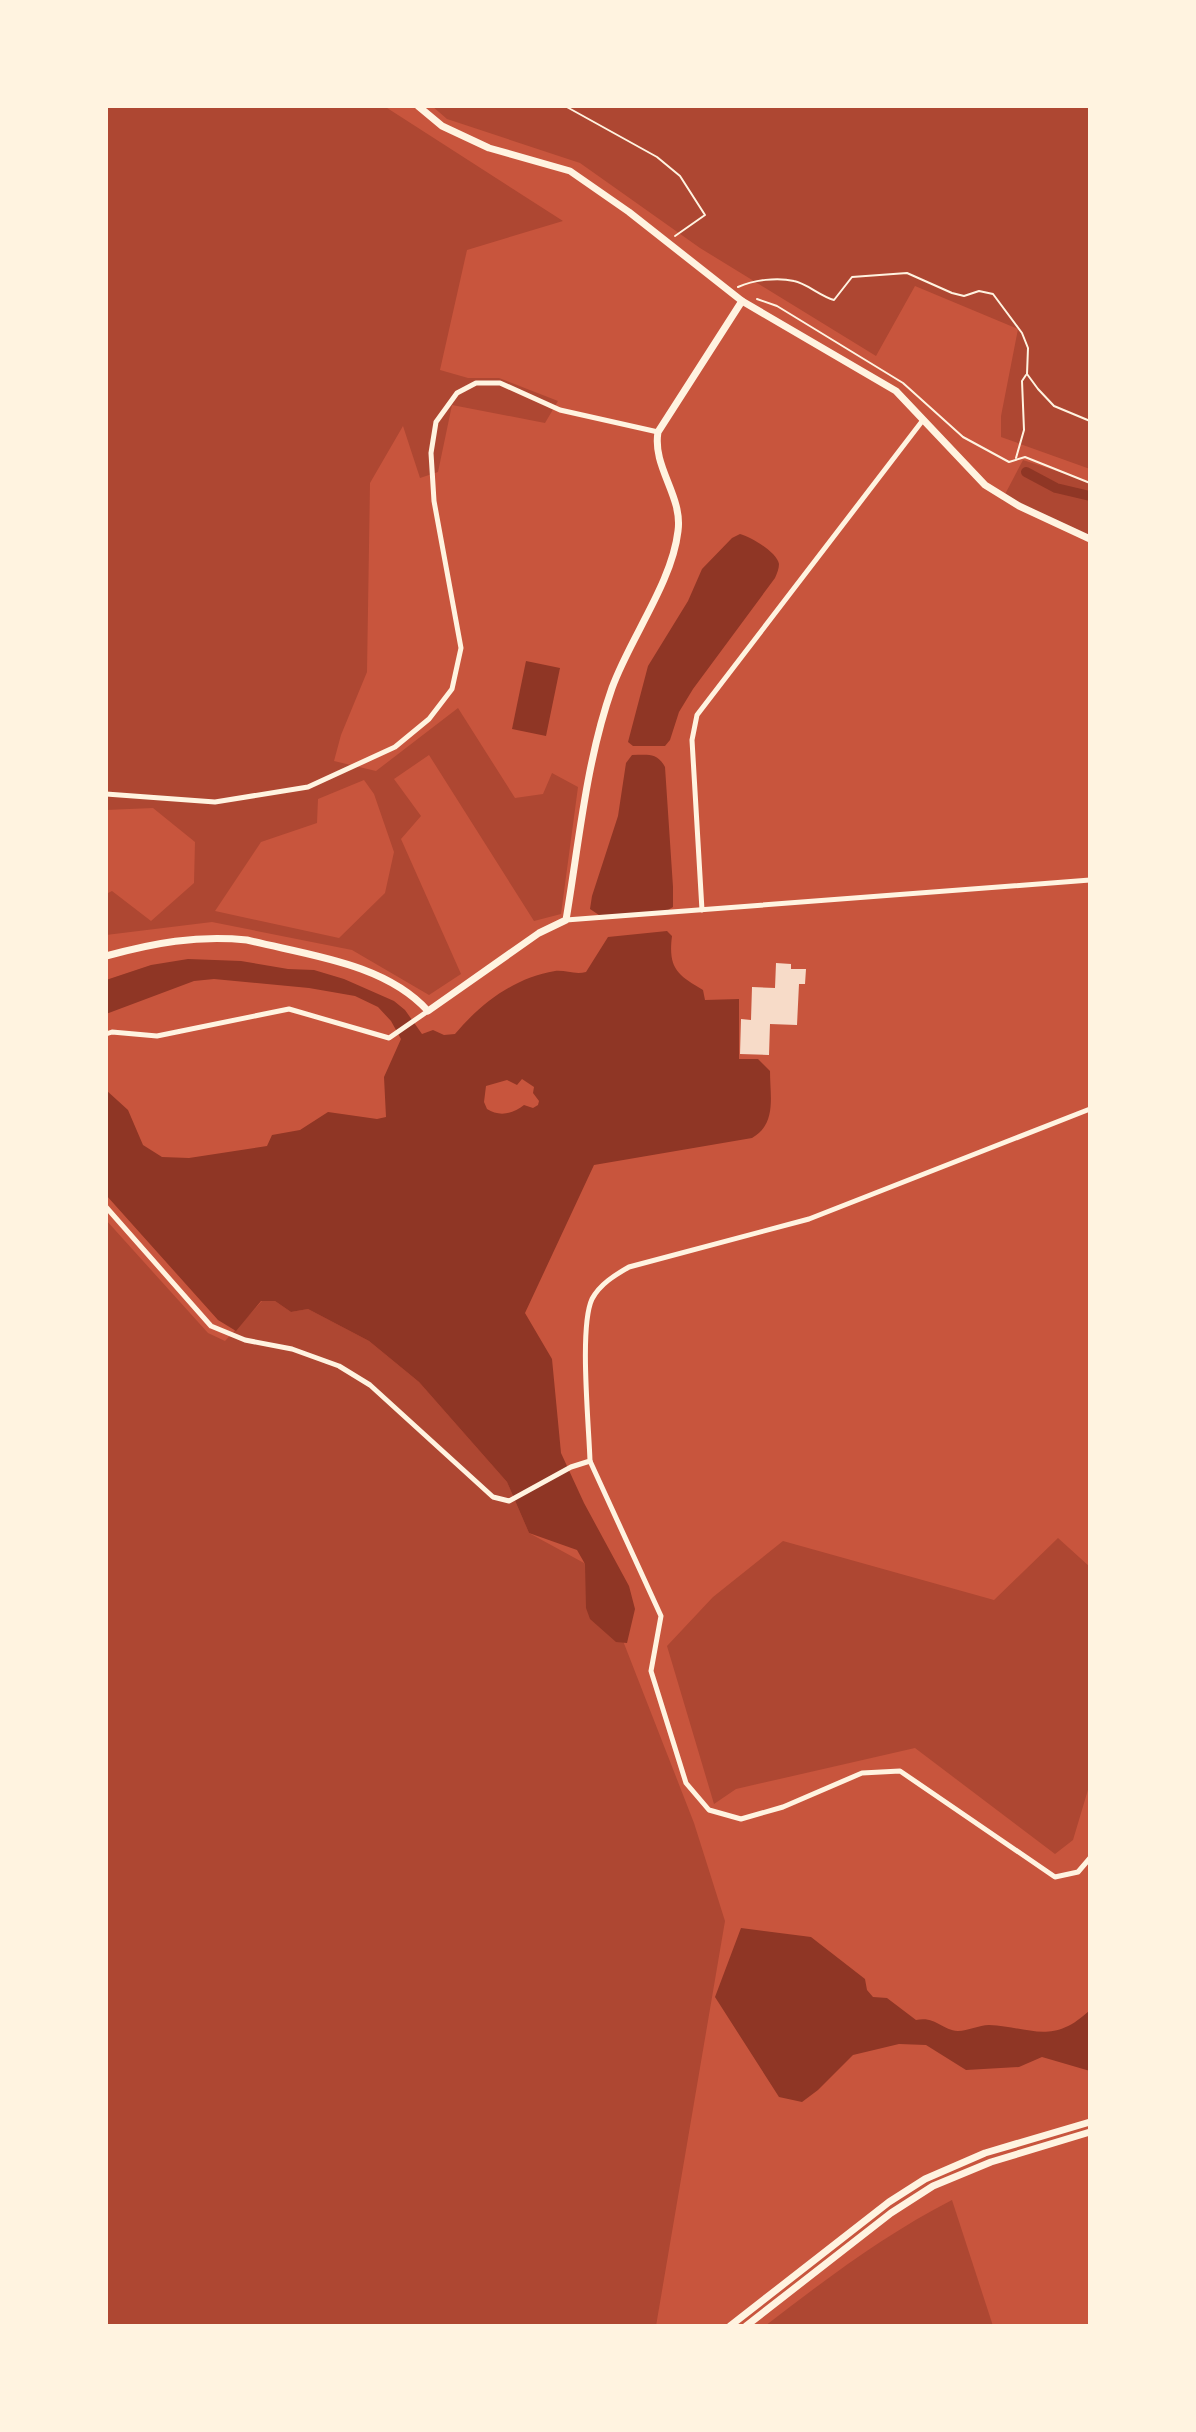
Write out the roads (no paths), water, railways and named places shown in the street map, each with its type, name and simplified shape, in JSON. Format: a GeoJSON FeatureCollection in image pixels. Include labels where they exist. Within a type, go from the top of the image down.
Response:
{"type":"FeatureCollection","features":[{"type":"Feature","properties":{"kind":"street"},"geometry":{"type":"LineString","coordinates":[[418,106],[442,126],[489,148],[570,171],[742,301],[896,391],[985,485],[1019,506],[1090,539]]}},
{"type":"Feature","properties":{"kind":"street"},"geometry":{"type":"LineString","coordinates":[[566,920],[597,738],[613,685],[671,561],[679,530],[679,517],[656,453],[658,432],[742,301]]}},
{"type":"Feature","properties":{"kind":"street"},"geometry":{"type":"LineString","coordinates":[[106,794],[215,802],[308,787],[395,747],[429,719],[452,689],[461,648],[434,501],[431,453],[436,422],[457,393],[476,383],[500,383],[560,410],[658,432]]}},
{"type":"Feature","properties":{"kind":"street"},"geometry":{"type":"LineString","coordinates":[[702,910],[692,740],[697,715],[924,419]]}},
{"type":"Feature","properties":{"kind":"street"},"geometry":{"type":"LineString","coordinates":[[106,1034],[157,1036],[289,1009],[389,1038],[539,933],[566,920],[1090,880]]}},
{"type":"Feature","properties":{"kind":"street"},"geometry":{"type":"LineString","coordinates":[[106,956],[157,942],[227,938],[247,940],[377,973],[416,998],[428,1011]]}},
{"type":"Feature","properties":{"kind":"street"},"geometry":{"type":"LineString","coordinates":[[1090,1109],[809,1219],[629,1267],[609,1278],[592,1300],[586,1343],[590,1461],[661,1616],[651,1671],[686,1783],[709,1810],[741,1819],[783,1807],[862,1773],[900,1771],[1055,1877],[1078,1872],[1090,1858]]}},
{"type":"Feature","properties":{"kind":"street"},"geometry":{"type":"LineString","coordinates":[[106,1207],[211,1326],[245,1340],[292,1349],[339,1366],[370,1385],[493,1497],[509,1501],[571,1467],[590,1461]]}},
{"type":"Feature","properties":{"kind":"street"},"geometry":{"type":"LineString","coordinates":[[730,2326],[881,2208],[925,2179],[985,2153],[1090,2122]]}},
{"type":"Feature","properties":{"kind":"street"},"geometry":{"type":"LineString","coordinates":[[746,2326],[878,2223],[933,2186],[1005,2157],[1090,2132]]}},
{"type":"Feature","properties":{"kind":"waterway"},"geometry":{"type":"LineString","coordinates":[[1026,472],[1056,488],[1090,496]]}}]}
